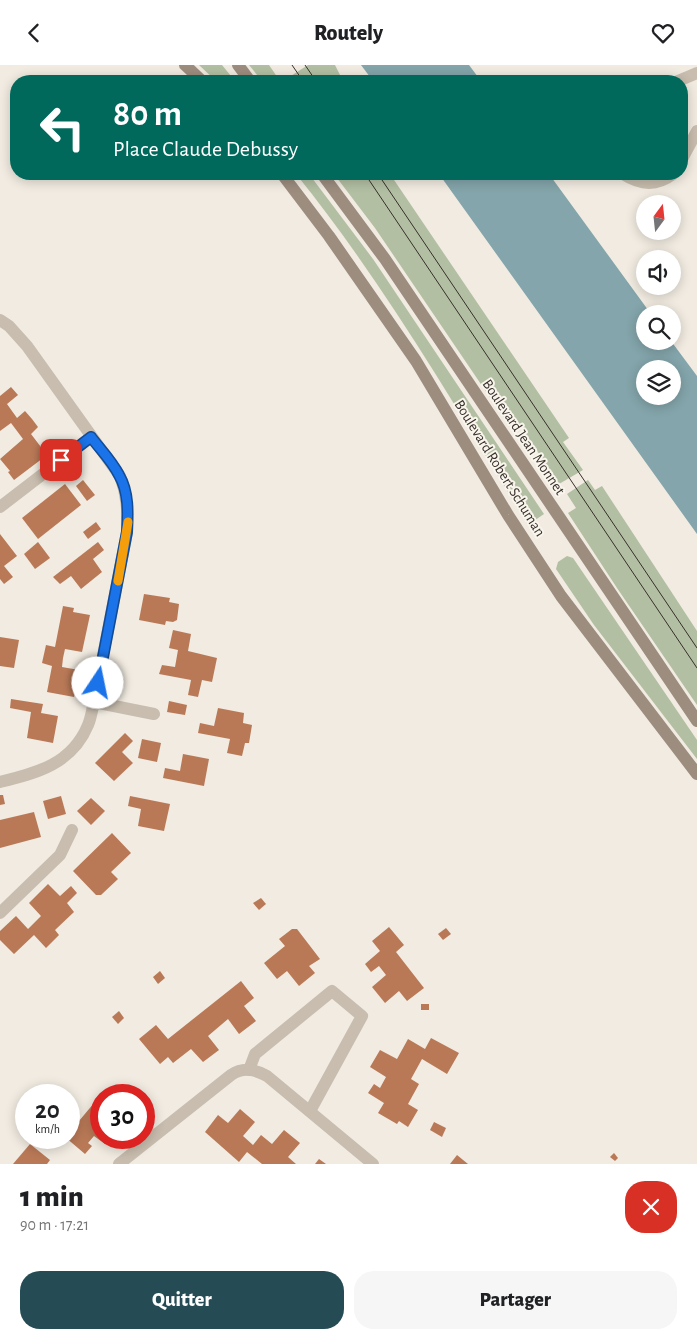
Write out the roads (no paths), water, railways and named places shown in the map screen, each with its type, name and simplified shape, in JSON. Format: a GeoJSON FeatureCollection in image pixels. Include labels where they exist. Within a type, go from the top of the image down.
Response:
{"type":"FeatureCollection","features":[{"type":"Feature","properties":{"kind":"main road"},"geometry":{"type":"LineString","coordinates":[[185,65],[196,75]]}},
{"type":"Feature","properties":{"kind":"main road","name":"Boulevard Robert Schuman"},"geometry":{"type":"LineString","coordinates":[[287,180],[329,236],[416,361],[508,515],[561,596],[697,774]]}},
{"type":"Feature","properties":{"kind":"main road","name":"Boulevard Jean Monnet"},"geometry":{"type":"LineString","coordinates":[[326,180],[385,259],[697,721]]}},
{"type":"Feature","properties":{"kind":"street"},"geometry":{"type":"LineString","coordinates":[[688,148],[697,131]]}},
{"type":"Feature","properties":{"kind":"street"},"geometry":{"type":"LineString","coordinates":[[634,180],[653,184],[665,180]]}},
{"type":"Feature","properties":{"kind":"street"},"geometry":{"type":"LineString","coordinates":[[0,320],[9,326],[27,347],[120,475],[126,494],[128,513],[127,532],[88,725],[77,744],[64,757],[48,768],[0,782]]}},
{"type":"Feature","properties":{"kind":"street"},"geometry":{"type":"LineString","coordinates":[[0,507],[91,437]]}},
{"type":"Feature","properties":{"kind":"street"},"geometry":{"type":"LineString","coordinates":[[94,702],[154,714]]}},
{"type":"Feature","properties":{"kind":"street"},"geometry":{"type":"LineString","coordinates":[[0,913],[60,855],[72,830]]}},
{"type":"Feature","properties":{"kind":"street"},"geometry":{"type":"LineString","coordinates":[[249,1069],[255,1054],[332,991],[362,1015],[310,1111]]}},
{"type":"Feature","properties":{"kind":"street"},"geometry":{"type":"LineString","coordinates":[[119,1164],[231,1075],[239,1070],[249,1069],[267,1076],[373,1164]]}},
{"type":"Feature","properties":{"kind":"water"},"geometry":{"type":"Polygon","coordinates":[[[361,65],[469,65],[476,75],[368,75],[361,65]]]}},
{"type":"Feature","properties":{"kind":"water"},"geometry":{"type":"Polygon","coordinates":[[[443,180],[553,180],[644,305],[636,305],[636,350],[678,350],[697,376],[697,534],[443,180]]]}},
{"type":"Feature","properties":{"kind":"tram line"},"geometry":{"type":"LineString","coordinates":[[292,65],[299,75]]}},
{"type":"Feature","properties":{"kind":"tram line"},"geometry":{"type":"LineString","coordinates":[[305,65],[312,75]]}},
{"type":"Feature","properties":{"kind":"tram line"},"geometry":{"type":"LineString","coordinates":[[369,180],[697,668]]}},
{"type":"Feature","properties":{"kind":"tram line"},"geometry":{"type":"LineString","coordinates":[[382,180],[697,648]]}}]}
